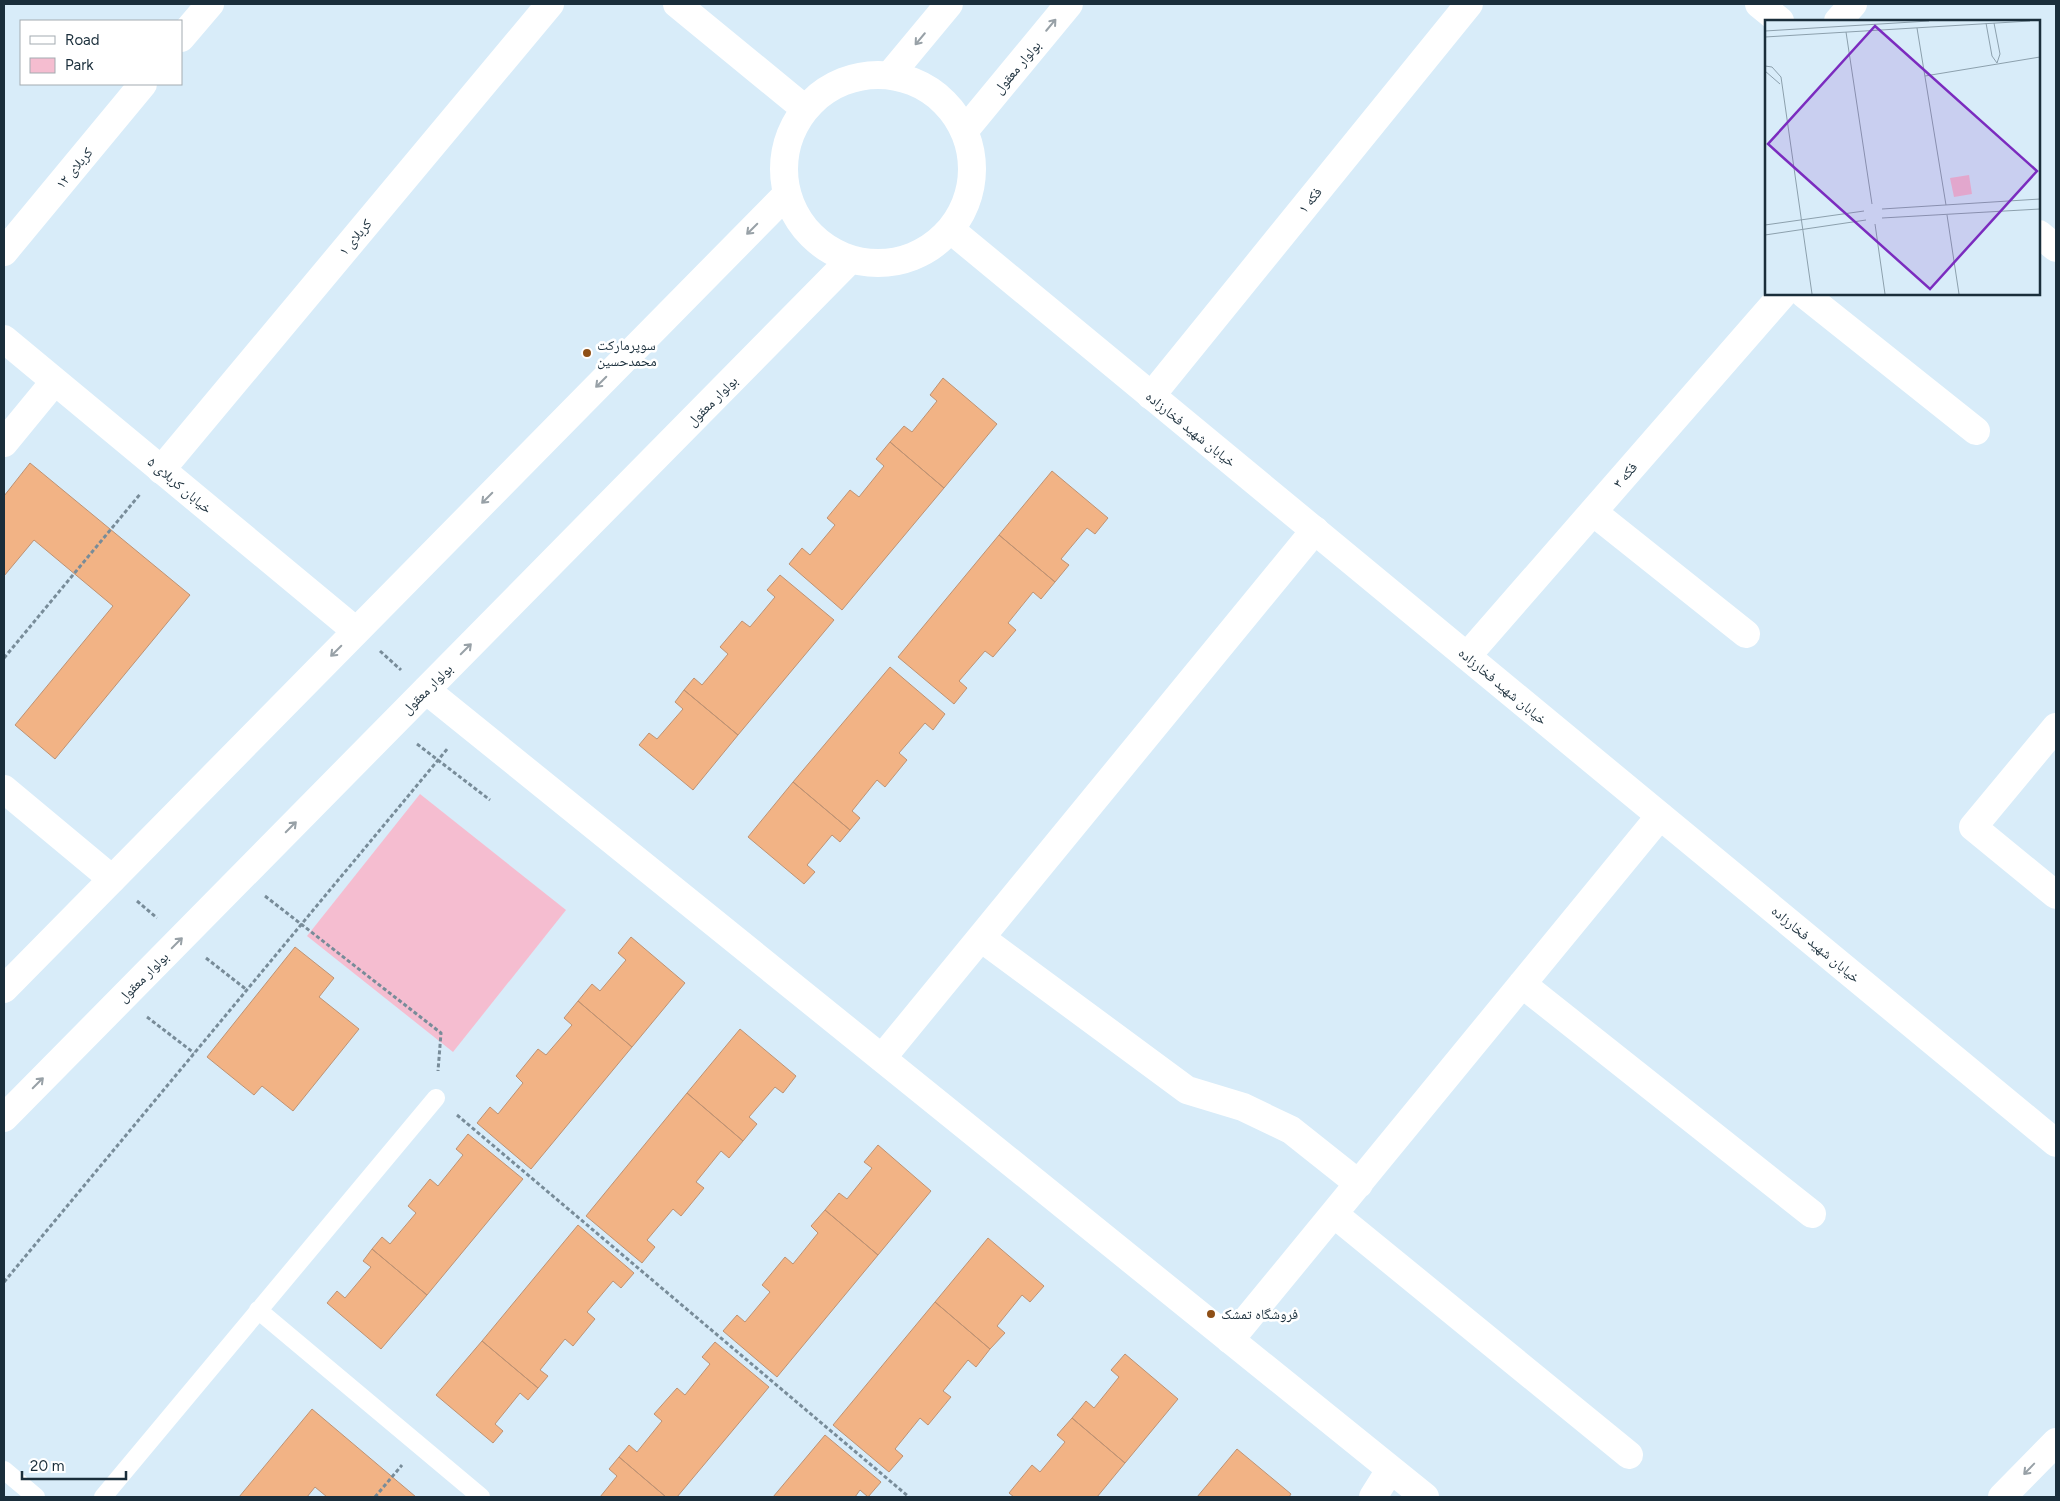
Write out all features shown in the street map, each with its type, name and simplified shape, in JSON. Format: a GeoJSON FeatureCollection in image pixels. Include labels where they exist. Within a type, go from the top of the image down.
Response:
{"type":"FeatureCollection","features":[{"type":"Feature","properties":{"kind":"street"},"geometry":{"type":"LineString","coordinates":[[182,37],[210,4]]}},
{"type":"Feature","properties":{"kind":"street","name":"کربلای ۱"},"geometry":{"type":"LineString","coordinates":[[161,470],[550,4]]}},
{"type":"Feature","properties":{"kind":"street"},"geometry":{"type":"LineString","coordinates":[[677,4],[805,109]]}},
{"type":"Feature","properties":{"kind":"street"},"geometry":{"type":"LineString","coordinates":[[890,75],[949,4]]}},
{"type":"Feature","properties":{"kind":"street","name":"بولوار معقول"},"geometry":{"type":"LineString","coordinates":[[965,130],[1069,4]]}},
{"type":"Feature","properties":{"kind":"street","name":"فکه ۱"},"geometry":{"type":"LineString","coordinates":[[1151,396],[1469,4]]}},
{"type":"Feature","properties":{"kind":"street"},"geometry":{"type":"LineString","coordinates":[[1759,4],[1779,20]]}},
{"type":"Feature","properties":{"kind":"street"},"geometry":{"type":"LineString","coordinates":[[1839,20],[1852,4]]}},
{"type":"Feature","properties":{"kind":"street"},"geometry":{"type":"LineString","coordinates":[[890,75],[914,81],[935,93],[952,109],[965,130],[973,164],[968,199],[951,230],[930,248],[905,260],[878,264],[850,260],[828,250],[810,236],[796,217],[787,194],[783,165],[789,135],[805,109],[829,88],[858,76],[890,75]]}},
{"type":"Feature","properties":{"kind":"street","name":"کربلای ۱۲"},"geometry":{"type":"LineString","coordinates":[[4,252],[142,85]]}},
{"type":"Feature","properties":{"kind":"street"},"geometry":{"type":"LineString","coordinates":[[4,989],[787,194]]}},
{"type":"Feature","properties":{"kind":"street","name":"خیابان شهید فخارزاده"},"geometry":{"type":"LineString","coordinates":[[951,230],[2056,1143]]}},
{"type":"Feature","properties":{"kind":"street"},"geometry":{"type":"LineString","coordinates":[[2040,235],[2056,248]]}},
{"type":"Feature","properties":{"kind":"street","name":"بولوار معقول"},"geometry":{"type":"LineString","coordinates":[[4,1118],[850,260]]}},
{"type":"Feature","properties":{"kind":"street","name":"فکه ۳"},"geometry":{"type":"LineString","coordinates":[[1467,656],[1782,295]]}},
{"type":"Feature","properties":{"kind":"street"},"geometry":{"type":"LineString","coordinates":[[1805,295],[1976,431]]}},
{"type":"Feature","properties":{"kind":"street","name":"خیابان کربلای ۵"},"geometry":{"type":"LineString","coordinates":[[4,340],[356,631]]}},
{"type":"Feature","properties":{"kind":"street"},"geometry":{"type":"LineString","coordinates":[[4,443],[54,382]]}},
{"type":"Feature","properties":{"kind":"street"},"geometry":{"type":"LineString","coordinates":[[1593,512],[1746,634]]}},
{"type":"Feature","properties":{"kind":"street"},"geometry":{"type":"LineString","coordinates":[[882,1058],[1315,530]]}},
{"type":"Feature","properties":{"kind":"street"},"geometry":{"type":"LineString","coordinates":[[426,690],[1425,1497]]}},
{"type":"Feature","properties":{"kind":"street"},"geometry":{"type":"LineString","coordinates":[[2056,727],[1973,827],[2056,896]]}},
{"type":"Feature","properties":{"kind":"street"},"geometry":{"type":"LineString","coordinates":[[4,789],[112,879]]}},
{"type":"Feature","properties":{"kind":"street"},"geometry":{"type":"LineString","coordinates":[[1230,1340],[1660,816]]}},
{"type":"Feature","properties":{"kind":"street"},"geometry":{"type":"LineString","coordinates":[[981,938],[1187,1090],[1243,1107],[1291,1130],[1359,1184]]}},
{"type":"Feature","properties":{"kind":"street"},"geometry":{"type":"LineString","coordinates":[[1522,984],[1812,1214]]}},
{"type":"Feature","properties":{"kind":"street"},"geometry":{"type":"LineString","coordinates":[[1334,1214],[1629,1456]]}},
{"type":"Feature","properties":{"kind":"street"},"geometry":{"type":"LineString","coordinates":[[2002,1497],[2056,1442]]}},
{"type":"Feature","properties":{"kind":"street"},"geometry":{"type":"LineString","coordinates":[[1373,1497],[1390,1470]]}},
{"type":"Feature","properties":{"kind":"lane"},"geometry":{"type":"LineString","coordinates":[[103,1497],[436,1098]]}},
{"type":"Feature","properties":{"kind":"lane"},"geometry":{"type":"LineString","coordinates":[[258,1310],[481,1497]]}},
{"type":"Feature","properties":{"kind":"lane"},"geometry":{"type":"LineString","coordinates":[[4,1470],[36,1497]]}},
{"type":"Feature","properties":{"kind":"path"},"geometry":{"type":"LineString","coordinates":[[4,658],[161,470]]}},
{"type":"Feature","properties":{"kind":"path"},"geometry":{"type":"LineString","coordinates":[[356,631],[426,690]]}},
{"type":"Feature","properties":{"kind":"path"},"geometry":{"type":"LineString","coordinates":[[4,1282],[468,724]]}},
{"type":"Feature","properties":{"kind":"path"},"geometry":{"type":"LineString","coordinates":[[411,739],[490,800]]}},
{"type":"Feature","properties":{"kind":"path"},"geometry":{"type":"LineString","coordinates":[[112,879],[180,939],[247,990]]}},
{"type":"Feature","properties":{"kind":"path"},"geometry":{"type":"LineString","coordinates":[[260,892],[441,1033],[436,1098],[909,1497]]}},
{"type":"Feature","properties":{"kind":"path"},"geometry":{"type":"LineString","coordinates":[[141,1012],[194,1053]]}},
{"type":"Feature","properties":{"kind":"path"},"geometry":{"type":"LineString","coordinates":[[375,1497],[419,1445]]}},
{"type":"Feature","properties":{"kind":"green space"},"geometry":{"type":"Polygon","coordinates":[[[420,794],[566,910],[453,1052],[307,936],[420,794]]]}},
{"type":"Feature","properties":{"kind":"building"},"geometry":{"type":"Polygon","coordinates":[[[943,378],[997,424],[944,488],[890,442],[904,426],[912,432],[937,401],[930,395],[943,378]]]}},
{"type":"Feature","properties":{"kind":"building"},"geometry":{"type":"Polygon","coordinates":[[[890,442],[944,488],[842,610],[789,564],[802,548],[810,555],[835,525],[827,518],[850,490],[859,497],[884,466],[876,459],[890,442]]]}},
{"type":"Feature","properties":{"kind":"building"},"geometry":{"type":"Polygon","coordinates":[[[30,463],[190,595],[55,759],[15,725],[113,606],[34,540],[4,576],[4,496],[30,463]]]}},
{"type":"Feature","properties":{"kind":"building"},"geometry":{"type":"Polygon","coordinates":[[[1052,471],[1108,518],[1095,534],[1087,528],[1061,559],[1069,565],[1055,582],[999,535],[1052,471]]]}},
{"type":"Feature","properties":{"kind":"building"},"geometry":{"type":"Polygon","coordinates":[[[999,535],[1055,582],[1041,599],[1033,592],[1008,623],[1016,630],[993,657],[985,651],[959,681],[967,688],[954,704],[898,657],[999,535]]]}},
{"type":"Feature","properties":{"kind":"building"},"geometry":{"type":"Polygon","coordinates":[[[780,575],[834,620],[738,735],[684,690],[694,678],[702,685],[728,654],[720,647],[742,621],[750,627],[775,597],[767,590],[780,575]]]}},
{"type":"Feature","properties":{"kind":"building"},"geometry":{"type":"Polygon","coordinates":[[[890,667],[945,714],[933,730],[925,723],[899,753],[907,760],[885,787],[877,780],[852,811],[860,818],[850,830],[793,782],[890,667]]]}},
{"type":"Feature","properties":{"kind":"building"},"geometry":{"type":"Polygon","coordinates":[[[684,690],[738,735],[693,790],[639,745],[649,733],[657,739],[683,709],[675,702],[684,690]]]}},
{"type":"Feature","properties":{"kind":"building"},"geometry":{"type":"Polygon","coordinates":[[[793,782],[850,830],[840,842],[832,835],[807,865],[815,872],[804,884],[748,837],[793,782]]]}},
{"type":"Feature","properties":{"kind":"building"},"geometry":{"type":"Polygon","coordinates":[[[631,937],[685,983],[632,1047],[578,1001],[592,984],[600,991],[626,960],[618,953],[631,937]]]}},
{"type":"Feature","properties":{"kind":"building"},"geometry":{"type":"Polygon","coordinates":[[[295,947],[334,978],[319,997],[359,1029],[293,1111],[262,1086],[254,1095],[207,1057],[295,947]]]}},
{"type":"Feature","properties":{"kind":"building"},"geometry":{"type":"Polygon","coordinates":[[[578,1001],[632,1047],[531,1169],[477,1123],[490,1107],[498,1114],[523,1083],[516,1076],[538,1049],[546,1055],[572,1025],[564,1018],[578,1001]]]}},
{"type":"Feature","properties":{"kind":"building"},"geometry":{"type":"Polygon","coordinates":[[[740,1029],[796,1076],[783,1093],[775,1087],[749,1117],[757,1124],[743,1141],[687,1093],[740,1029]]]}},
{"type":"Feature","properties":{"kind":"building"},"geometry":{"type":"Polygon","coordinates":[[[687,1093],[743,1141],[729,1158],[721,1151],[696,1182],[704,1188],[681,1216],[673,1209],[647,1240],[655,1247],[642,1263],[586,1216],[687,1093]]]}},
{"type":"Feature","properties":{"kind":"building"},"geometry":{"type":"Polygon","coordinates":[[[468,1134],[523,1179],[427,1295],[372,1249],[382,1237],[390,1244],[416,1213],[408,1206],[430,1179],[438,1186],[463,1155],[456,1149],[468,1134]]]}},
{"type":"Feature","properties":{"kind":"building"},"geometry":{"type":"Polygon","coordinates":[[[878,1145],[931,1191],[878,1255],[825,1210],[839,1193],[847,1199],[872,1168],[864,1162],[878,1145]]]}},
{"type":"Feature","properties":{"kind":"building"},"geometry":{"type":"Polygon","coordinates":[[[825,1210],[878,1255],[777,1377],[723,1331],[737,1315],[745,1322],[770,1292],[762,1285],[785,1257],[793,1264],[818,1233],[811,1226],[825,1210]]]}},
{"type":"Feature","properties":{"kind":"building"},"geometry":{"type":"Polygon","coordinates":[[[578,1225],[634,1273],[621,1288],[613,1281],[587,1312],[595,1319],[573,1346],[565,1339],[540,1370],[548,1376],[538,1388],[482,1341],[578,1225]]]}},
{"type":"Feature","properties":{"kind":"building"},"geometry":{"type":"Polygon","coordinates":[[[988,1238],[1044,1286],[1030,1302],[1022,1295],[997,1326],[1005,1333],[990,1349],[935,1302],[988,1238]]]}},
{"type":"Feature","properties":{"kind":"building"},"geometry":{"type":"Polygon","coordinates":[[[372,1249],[427,1295],[381,1349],[327,1303],[337,1291],[345,1298],[371,1267],[363,1261],[372,1249]]]}},
{"type":"Feature","properties":{"kind":"building"},"geometry":{"type":"Polygon","coordinates":[[[935,1302],[990,1349],[976,1367],[968,1360],[943,1391],[951,1397],[928,1425],[920,1418],[895,1449],[903,1456],[889,1472],[833,1425],[935,1302]]]}},
{"type":"Feature","properties":{"kind":"building"},"geometry":{"type":"Polygon","coordinates":[[[482,1341],[538,1388],[528,1400],[520,1393],[495,1424],[503,1431],[493,1443],[436,1395],[482,1341]]]}},
{"type":"Feature","properties":{"kind":"building"},"geometry":{"type":"Polygon","coordinates":[[[715,1342],[769,1387],[677,1497],[666,1497],[619,1457],[629,1445],[637,1452],[662,1421],[654,1414],[677,1388],[685,1395],[710,1364],[702,1357],[715,1342]]]}},
{"type":"Feature","properties":{"kind":"building"},"geometry":{"type":"Polygon","coordinates":[[[1125,1354],[1178,1399],[1125,1463],[1072,1418],[1086,1401],[1094,1408],[1119,1377],[1111,1370],[1125,1354]]]}},
{"type":"Feature","properties":{"kind":"building"},"geometry":{"type":"Polygon","coordinates":[[[312,1409],[416,1497],[327,1497],[315,1487],[307,1497],[239,1497],[312,1409]]]}},
{"type":"Feature","properties":{"kind":"building"},"geometry":{"type":"Polygon","coordinates":[[[1072,1418],[1125,1463],[1097,1497],[1014,1497],[1009,1493],[1032,1465],[1040,1472],[1065,1442],[1057,1435],[1072,1418]]]}},
{"type":"Feature","properties":{"kind":"building"},"geometry":{"type":"Polygon","coordinates":[[[825,1435],[881,1482],[868,1497],[860,1490],[855,1497],[773,1497],[825,1435]]]}},
{"type":"Feature","properties":{"kind":"building"},"geometry":{"type":"Polygon","coordinates":[[[1237,1449],[1291,1494],[1289,1497],[1197,1497],[1237,1449]]]}},
{"type":"Feature","properties":{"kind":"building"},"geometry":{"type":"Polygon","coordinates":[[[619,1457],[666,1497],[600,1497],[617,1476],[609,1469],[619,1457]]]}},
{"type":"Feature","properties":{"kind":"place","name":"سوپرمارکت محمدحسین"},"geometry":{"type":"Point","coordinates":[587,353]}},
{"type":"Feature","properties":{"kind":"place","name":"فروشگاه تمشک"},"geometry":{"type":"Point","coordinates":[1211,1314]}}]}
